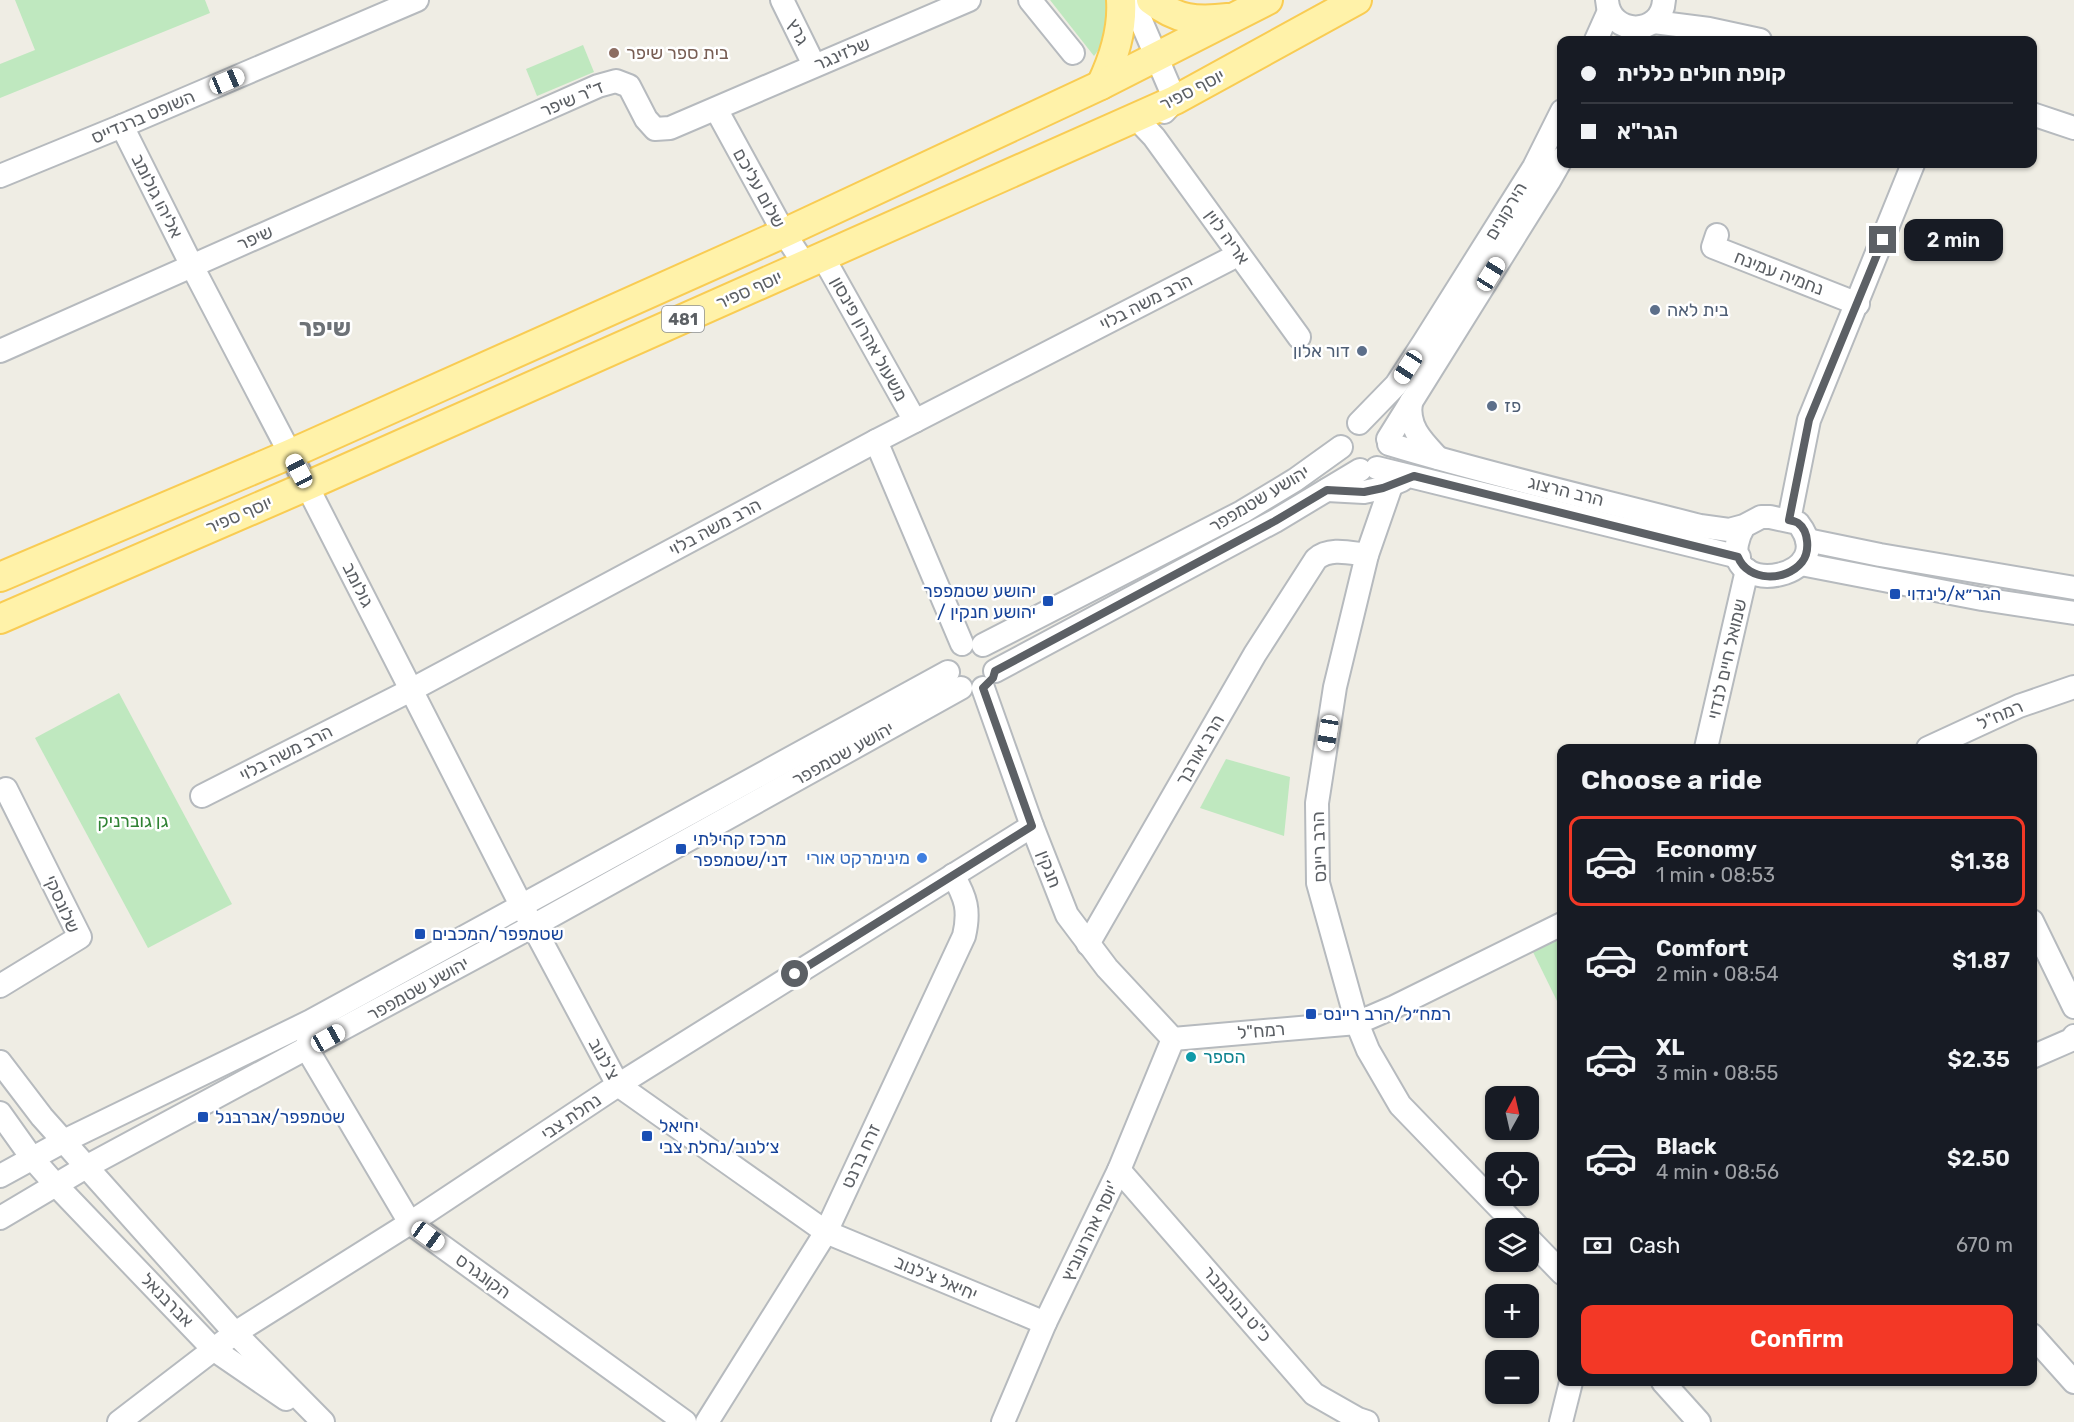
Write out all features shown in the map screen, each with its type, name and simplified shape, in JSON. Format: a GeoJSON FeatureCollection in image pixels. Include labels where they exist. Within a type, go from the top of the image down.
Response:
{"type":"FeatureCollection","features":[{"type":"Feature","properties":{"kind":"main road"},"geometry":{"type":"LineString","coordinates":[[1101,85],[1113,61],[1117,44],[1122,14],[1121,0]]}},
{"type":"Feature","properties":{"kind":"main road"},"geometry":{"type":"LineString","coordinates":[[1151,0],[1167,13],[1189,19],[1212,20],[1239,16]]}},
{"type":"Feature","properties":{"kind":"main road","name":"יוסף ספיר"},"geometry":{"type":"LineString","coordinates":[[0,577],[290,454],[784,233],[1101,85],[1268,0]]}},
{"type":"Feature","properties":{"kind":"main road","name":"יוסף ספיר"},"geometry":{"type":"LineString","coordinates":[[0,619],[307,486],[814,261],[1145,127],[1175,100],[1357,0]]}},
{"type":"Feature","properties":{"kind":"street","name":"השופט ברנדייס"},"geometry":{"type":"LineString","coordinates":[[0,176],[417,0]]}},
{"type":"Feature","properties":{"kind":"street","name":"גרץ"},"geometry":{"type":"LineString","coordinates":[[782,0],[814,65]]}},
{"type":"Feature","properties":{"kind":"street","name":"שלזינגר"},"geometry":{"type":"LineString","coordinates":[[716,109],[969,0]]}},
{"type":"Feature","properties":{"kind":"street"},"geometry":{"type":"LineString","coordinates":[[1030,0],[1073,53]]}},
{"type":"Feature","properties":{"kind":"street"},"geometry":{"type":"LineString","coordinates":[[1132,0],[1175,100]]}},
{"type":"Feature","properties":{"kind":"street"},"geometry":{"type":"LineString","coordinates":[[1608,6],[1626,34],[1654,22],[1660,15],[1664,0]]}},
{"type":"Feature","properties":{"kind":"street"},"geometry":{"type":"LineString","coordinates":[[1670,0],[1709,29]]}},
{"type":"Feature","properties":{"kind":"street"},"geometry":{"type":"LineString","coordinates":[[1597,36],[1608,6]]}},
{"type":"Feature","properties":{"kind":"street"},"geometry":{"type":"LineString","coordinates":[[1654,22],[1741,36]]}},
{"type":"Feature","properties":{"kind":"street","name":"ד\"ר שיפר"},"geometry":{"type":"LineString","coordinates":[[510,126],[598,86],[616,81],[629,86],[646,119],[655,129],[670,128],[716,109]]}},
{"type":"Feature","properties":{"kind":"street","name":"שלום עליכם"},"geometry":{"type":"LineString","coordinates":[[716,109],[784,233],[814,261]]}},
{"type":"Feature","properties":{"kind":"street"},"geometry":{"type":"LineString","coordinates":[[2037,116],[2074,128]]}},
{"type":"Feature","properties":{"kind":"street","name":"הירקונים"},"geometry":{"type":"LineString","coordinates":[[1359,423],[1396,385],[1534,167],[1557,121]]}},
{"type":"Feature","properties":{"kind":"street","name":"אליהו גולומב"},"geometry":{"type":"LineString","coordinates":[[122,126],[192,266]]}},
{"type":"Feature","properties":{"kind":"street","name":"שיפר"},"geometry":{"type":"LineString","coordinates":[[0,351],[510,126]]}},
{"type":"Feature","properties":{"kind":"street","name":"אריה לוין"},"geometry":{"type":"LineString","coordinates":[[1145,127],[1299,337]]}},
{"type":"Feature","properties":{"kind":"street","name":"הירקונים"},"geometry":{"type":"LineString","coordinates":[[1388,441],[1557,168]]}},
{"type":"Feature","properties":{"kind":"street"},"geometry":{"type":"LineString","coordinates":[[1911,168],[1809,420],[1789,520],[1798,523],[1805,532],[1807,550],[1801,564],[1982,599],[2074,613]]}},
{"type":"Feature","properties":{"kind":"street","name":"נחמיה עמינח"},"geometry":{"type":"LineString","coordinates":[[1718,235],[1713,247],[1858,303]]}},
{"type":"Feature","properties":{"kind":"street","name":"הרב משה בלוי"},"geometry":{"type":"LineString","coordinates":[[202,796],[411,690],[876,441],[1230,259]]}},
{"type":"Feature","properties":{"kind":"street","name":"משעול אהרון פינסון"},"geometry":{"type":"LineString","coordinates":[[814,261],[915,421]]}},
{"type":"Feature","properties":{"kind":"street","name":"גולומב"},"geometry":{"type":"LineString","coordinates":[[192,266],[307,486],[520,905]]}},
{"type":"Feature","properties":{"kind":"street"},"geometry":{"type":"LineString","coordinates":[[1411,402],[1409,412],[1414,430],[1439,459]]}},
{"type":"Feature","properties":{"kind":"street"},"geometry":{"type":"LineString","coordinates":[[1327,490],[1364,492],[1383,488],[1376,474],[1353,468],[1346,462],[1341,447],[1346,432],[1359,423],[1379,427],[1388,441],[1386,458],[1376,474]]}},
{"type":"Feature","properties":{"kind":"street"},"geometry":{"type":"LineString","coordinates":[[876,441],[972,645],[955,649],[947,663],[972,680]]}},
{"type":"Feature","properties":{"kind":"street","name":"הרב הרצוג"},"geometry":{"type":"LineString","coordinates":[[1388,441],[1439,459],[1700,526],[1729,530],[1744,526],[1761,517],[1789,520]]}},
{"type":"Feature","properties":{"kind":"street","name":"יהושע שטמפפר"},"geometry":{"type":"LineString","coordinates":[[972,645],[1242,512],[1295,480],[1341,447]]}},
{"type":"Feature","properties":{"kind":"street","name":"הרב הרצוג"},"geometry":{"type":"LineString","coordinates":[[1376,474],[1414,476],[1743,564],[1756,575],[1767,577],[1790,571],[1801,564]]}},
{"type":"Feature","properties":{"kind":"street","name":"יהושע שטמפפר"},"geometry":{"type":"LineString","coordinates":[[0,1176],[64,1141],[311,1021],[520,905],[972,680],[1275,521],[1327,490],[1376,474]]}},
{"type":"Feature","properties":{"kind":"street","name":"הרב ריינס"},"geometry":{"type":"LineString","coordinates":[[1376,474],[1367,555],[1335,687],[1317,802],[1318,883],[1357,1023],[1368,1050],[1400,1105],[1509,1218]]}},
{"type":"Feature","properties":{"kind":"street"},"geometry":{"type":"LineString","coordinates":[[1743,564],[1737,543],[1744,526]]}},
{"type":"Feature","properties":{"kind":"street"},"geometry":{"type":"LineString","coordinates":[[1807,540],[1880,555],[2074,588]]}},
{"type":"Feature","properties":{"kind":"street","name":"הרב אורבך"},"geometry":{"type":"LineString","coordinates":[[1088,944],[1255,654],[1316,559],[1329,552],[1367,555]]}},
{"type":"Feature","properties":{"kind":"street","name":"שמואל חיים לנדוי"},"geometry":{"type":"LineString","coordinates":[[1707,744],[1743,564]]}},
{"type":"Feature","properties":{"kind":"street","name":"חנקין"},"geometry":{"type":"LineString","coordinates":[[972,645],[992,653],[994,659],[972,680],[1067,915],[1088,944]]}},
{"type":"Feature","properties":{"kind":"street","name":"יהושע שטמפפר"},"geometry":{"type":"LineString","coordinates":[[0,1218],[55,1184],[533,926],[972,680]]}},
{"type":"Feature","properties":{"kind":"street","name":"רמח\"ל"},"geometry":{"type":"LineString","coordinates":[[1937,744],[2019,706],[2074,687]]}},
{"type":"Feature","properties":{"kind":"street","name":"שלונסקי"},"geometry":{"type":"LineString","coordinates":[[0,986],[80,937],[6,789]]}},
{"type":"Feature","properties":{"kind":"street","name":"נחלת צבי"},"geometry":{"type":"LineString","coordinates":[[119,1422],[235,1333],[410,1223],[618,1085],[1032,826]]}},
{"type":"Feature","properties":{"kind":"street","name":"זרח ברנט"},"geometry":{"type":"LineString","coordinates":[[707,1422],[826,1232],[964,936],[968,920],[966,904],[963,892],[953,875]]}},
{"type":"Feature","properties":{"kind":"street","name":"צ'לנוב"},"geometry":{"type":"LineString","coordinates":[[520,905],[618,1085],[826,1232]]}},
{"type":"Feature","properties":{"kind":"street","name":"רמח\"ל"},"geometry":{"type":"LineString","coordinates":[[1173,1040],[1357,1023],[1557,926]]}},
{"type":"Feature","properties":{"kind":"street"},"geometry":{"type":"LineString","coordinates":[[2037,931],[2074,1006]]}},
{"type":"Feature","properties":{"kind":"street"},"geometry":{"type":"LineString","coordinates":[[1088,944],[1130,995],[1173,1040]]}},
{"type":"Feature","properties":{"kind":"street"},"geometry":{"type":"LineString","coordinates":[[307,1049],[311,1021]]}},
{"type":"Feature","properties":{"kind":"street"},"geometry":{"type":"LineString","coordinates":[[2037,1055],[2071,1040],[2074,1036]]}},
{"type":"Feature","properties":{"kind":"street","name":"יוסף אהרונוביץ'"},"geometry":{"type":"LineString","coordinates":[[1003,1422],[1045,1323],[1119,1170],[1173,1040]]}},
{"type":"Feature","properties":{"kind":"street","name":"הקונגרס"},"geometry":{"type":"LineString","coordinates":[[307,1049],[410,1223],[685,1422]]}},
{"type":"Feature","properties":{"kind":"street","name":"אברבנאל"},"geometry":{"type":"LineString","coordinates":[[0,1062],[42,1117],[86,1167],[235,1333],[323,1422]]}},
{"type":"Feature","properties":{"kind":"street","name":"אברבנאל"},"geometry":{"type":"LineString","coordinates":[[0,1113],[32,1158],[55,1184],[213,1349],[319,1422]]}},
{"type":"Feature","properties":{"kind":"street","name":"כ\"ט בנובמבר"},"geometry":{"type":"LineString","coordinates":[[1119,1170],[1314,1394],[1367,1422]]}},
{"type":"Feature","properties":{"kind":"street","name":"יחיאל צ'לנוב"},"geometry":{"type":"LineString","coordinates":[[826,1232],[1045,1323]]}},
{"type":"Feature","properties":{"kind":"street"},"geometry":{"type":"LineString","coordinates":[[1539,1249],[1557,1268]]}},
{"type":"Feature","properties":{"kind":"street"},"geometry":{"type":"LineString","coordinates":[[2037,1341],[2074,1382]]}},
{"type":"Feature","properties":{"kind":"street"},"geometry":{"type":"LineString","coordinates":[[1561,1422],[1570,1386]]}},
{"type":"Feature","properties":{"kind":"street"},"geometry":{"type":"LineString","coordinates":[[1667,1386],[1699,1422]]}},
{"type":"Feature","properties":{"kind":"green space"},"geometry":{"type":"Polygon","coordinates":[[[15,0],[205,0],[210,13],[0,98],[0,64],[35,50],[15,0]]]}},
{"type":"Feature","properties":{"kind":"green space"},"geometry":{"type":"Polygon","coordinates":[[[1050,0],[1115,0],[1109,36],[1094,56],[1050,0]]]}},
{"type":"Feature","properties":{"kind":"green space"},"geometry":{"type":"Polygon","coordinates":[[[583,45],[594,72],[537,96],[526,69],[583,45]]]}},
{"type":"Feature","properties":{"kind":"green space","name":"גן גוברניק"},"geometry":{"type":"Polygon","coordinates":[[[119,693],[232,904],[148,948],[35,738],[119,693]]]}},
{"type":"Feature","properties":{"kind":"green space"},"geometry":{"type":"Polygon","coordinates":[[[1226,759],[1290,777],[1284,836],[1200,808],[1226,759]]]}},
{"type":"Feature","properties":{"kind":"green space"},"geometry":{"type":"Polygon","coordinates":[[[1557,940],[1557,1001],[1533,952],[1557,940]]]}},
{"type":"Feature","properties":{"kind":"place","name":"בית ספר שיפר"},"geometry":{"type":"Point","coordinates":[614,53]}},
{"type":"Feature","properties":{"kind":"place","name":"בית לאה"},"geometry":{"type":"Point","coordinates":[1655,310]}},
{"type":"Feature","properties":{"kind":"place","name":"דור אלון"},"geometry":{"type":"Point","coordinates":[1362,351]}},
{"type":"Feature","properties":{"kind":"place","name":"פז"},"geometry":{"type":"Point","coordinates":[1492,406]}},
{"type":"Feature","properties":{"kind":"place","name":"הגר״א/לינדוי"},"geometry":{"type":"Point","coordinates":[1895,594]}},
{"type":"Feature","properties":{"kind":"place","name":"יהושע שטמפפר / יהושע חנקין"},"geometry":{"type":"Point","coordinates":[1048,601]}},
{"type":"Feature","properties":{"kind":"place","name":"מרכז קהילתי דני/שטמפפר"},"geometry":{"type":"Point","coordinates":[681,849]}},
{"type":"Feature","properties":{"kind":"place","name":"מינימרקט אורי"},"geometry":{"type":"Point","coordinates":[922,858]}},
{"type":"Feature","properties":{"kind":"place","name":"שטמפפר/המכבים"},"geometry":{"type":"Point","coordinates":[420,934]}},
{"type":"Feature","properties":{"kind":"place","name":"רמח״ל/הרב ריינס"},"geometry":{"type":"Point","coordinates":[1311,1014]}},
{"type":"Feature","properties":{"kind":"place","name":"הספר"},"geometry":{"type":"Point","coordinates":[1191,1057]}},
{"type":"Feature","properties":{"kind":"place","name":"שטמפפר/אברבנל"},"geometry":{"type":"Point","coordinates":[203,1117]}},
{"type":"Feature","properties":{"kind":"place","name":"יחיאל צ׳לנוב/נחלת צבי"},"geometry":{"type":"Point","coordinates":[647,1136]}},
{"type":"Feature","properties":{"kind":"district","name":"שיפר"},"geometry":{"type":"Point","coordinates":[325,328]}},
{"type":"Feature","properties":{"kind":"route"},"geometry":{"type":"LineString","coordinates":[[795,974],[1032,826],[983,688],[993,678],[995,671],[1275,521],[1327,490],[1364,492],[1383,488],[1414,476],[1738,557],[1747,570],[1756,575],[1767,577],[1777,575],[1801,564],[1807,550],[1805,532],[1798,523],[1789,520],[1809,420],[1883,240]]}}]}
